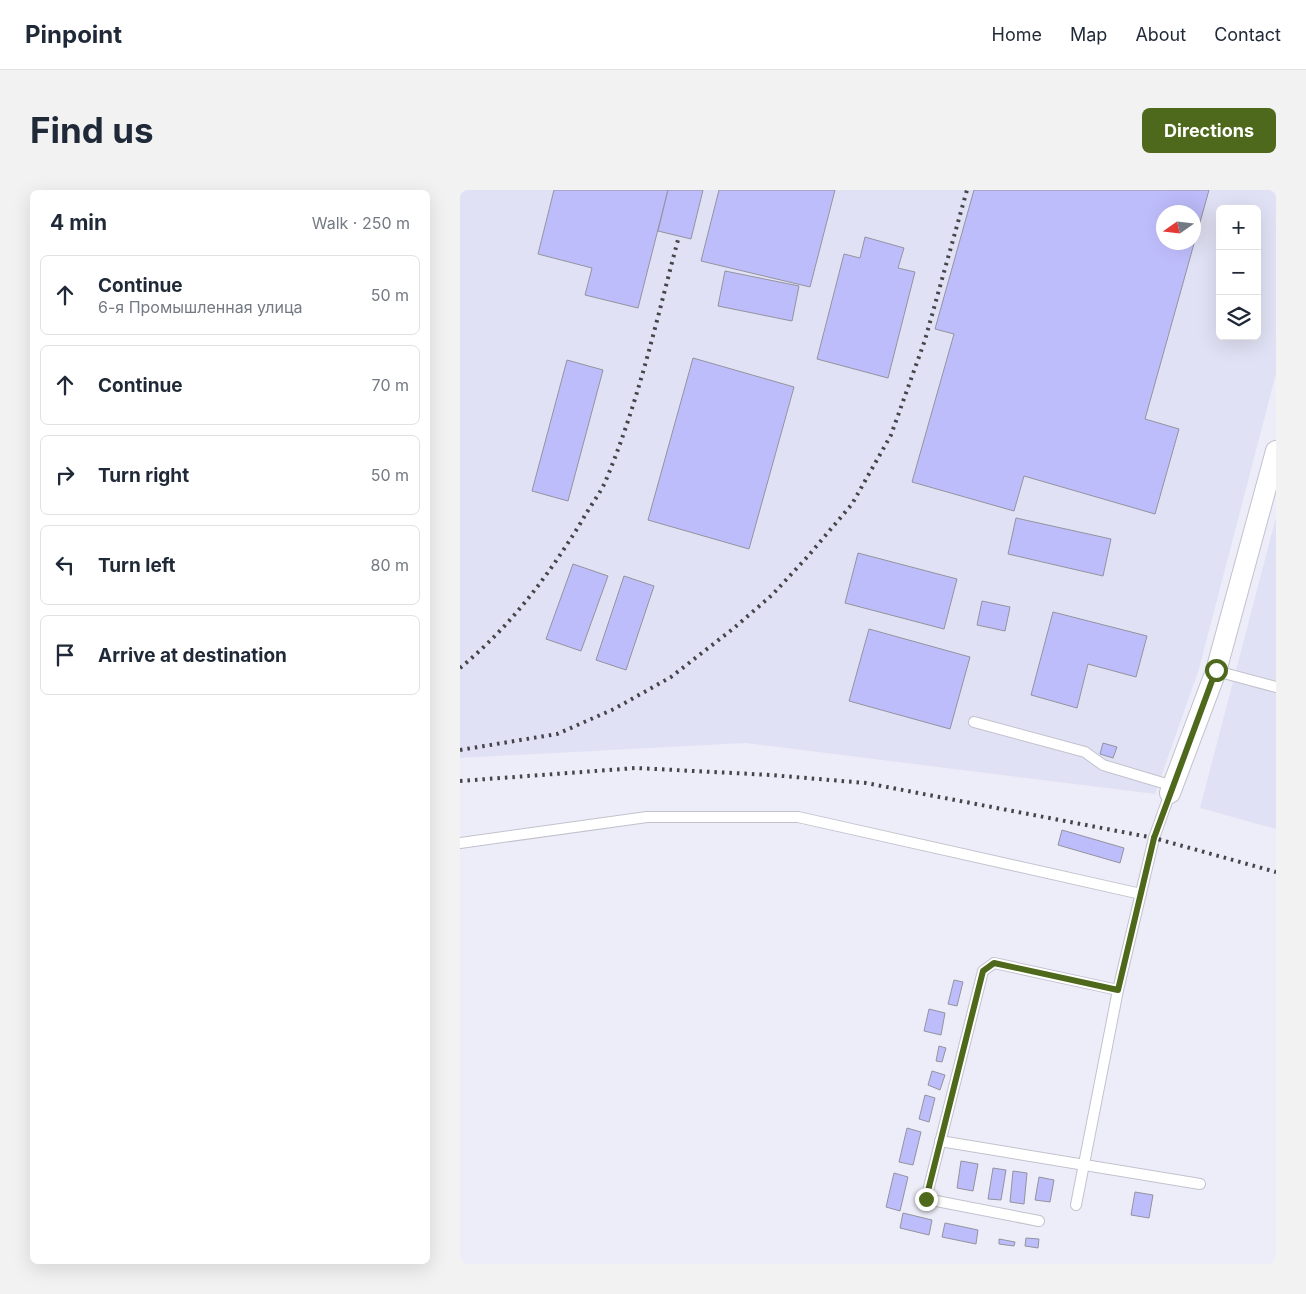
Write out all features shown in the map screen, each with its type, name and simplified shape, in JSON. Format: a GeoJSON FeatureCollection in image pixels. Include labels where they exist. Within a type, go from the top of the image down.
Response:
{"type":"FeatureCollection","features":[{"type":"Feature","properties":{"kind":"street"},"geometry":{"type":"LineString","coordinates":[[1172,789],[1216,670],[1276,451]]}},
{"type":"Feature","properties":{"kind":"lane"},"geometry":{"type":"LineString","coordinates":[[1216,670],[1276,687]]}},
{"type":"Feature","properties":{"kind":"lane"},"geometry":{"type":"LineString","coordinates":[[974,722],[1085,752],[1103,765],[1172,789],[1154,838],[1118,990],[1076,1205]]}},
{"type":"Feature","properties":{"kind":"lane"},"geometry":{"type":"LineString","coordinates":[[460,843],[647,817],[798,817],[1141,894]]}},
{"type":"Feature","properties":{"kind":"lane"},"geometry":{"type":"LineString","coordinates":[[1039,1221],[926,1199],[983,971],[994,963],[1118,990]]}},
{"type":"Feature","properties":{"kind":"lane"},"geometry":{"type":"LineString","coordinates":[[940,1141],[1200,1184]]}},
{"type":"Feature","properties":{"kind":"shaded area"},"geometry":{"type":"Polygon","coordinates":[[[460,190],[1276,190],[1276,374],[1199,669],[1155,794],[745,743],[460,758],[460,190]]]}},
{"type":"Feature","properties":{"kind":"shaded area"},"geometry":{"type":"Polygon","coordinates":[[[1276,517],[1276,829],[1200,808],[1276,517]]]}},
{"type":"Feature","properties":{"kind":"building"},"geometry":{"type":"Polygon","coordinates":[[[554,190],[668,190],[638,308],[585,295],[592,268],[538,254],[554,190]]]}},
{"type":"Feature","properties":{"kind":"building"},"geometry":{"type":"Polygon","coordinates":[[[668,190],[703,190],[691,239],[658,231],[668,190]]]}},
{"type":"Feature","properties":{"kind":"building"},"geometry":{"type":"Polygon","coordinates":[[[719,190],[835,190],[810,287],[701,261],[719,190]]]}},
{"type":"Feature","properties":{"kind":"building"},"geometry":{"type":"Polygon","coordinates":[[[974,190],[1209,190],[1201,219],[1201,205],[1156,205],[1156,250],[1192,250],[1145,419],[1179,429],[1155,514],[1024,476],[1014,511],[912,482],[954,334],[935,329],[974,190]]]}},
{"type":"Feature","properties":{"kind":"building"},"geometry":{"type":"Polygon","coordinates":[[[865,237],[904,248],[898,268],[915,272],[888,378],[817,359],[844,254],[860,258],[865,237]]]}},
{"type":"Feature","properties":{"kind":"building"},"geometry":{"type":"Polygon","coordinates":[[[725,271],[799,286],[792,321],[718,306],[725,271]]]}},
{"type":"Feature","properties":{"kind":"building"},"geometry":{"type":"Polygon","coordinates":[[[693,358],[794,387],[749,549],[648,520],[693,358]]]}},
{"type":"Feature","properties":{"kind":"building"},"geometry":{"type":"Polygon","coordinates":[[[567,360],[603,370],[568,501],[532,491],[567,360]]]}},
{"type":"Feature","properties":{"kind":"building"},"geometry":{"type":"Polygon","coordinates":[[[1016,518],[1111,539],[1103,576],[1008,554],[1016,518]]]}},
{"type":"Feature","properties":{"kind":"building"},"geometry":{"type":"Polygon","coordinates":[[[858,553],[957,579],[944,629],[845,603],[858,553]]]}},
{"type":"Feature","properties":{"kind":"building"},"geometry":{"type":"Polygon","coordinates":[[[573,564],[608,576],[581,651],[546,639],[573,564]]]}},
{"type":"Feature","properties":{"kind":"building"},"geometry":{"type":"Polygon","coordinates":[[[624,576],[654,586],[626,670],[596,660],[624,576]]]}},
{"type":"Feature","properties":{"kind":"building"},"geometry":{"type":"Polygon","coordinates":[[[982,601],[1010,607],[1005,631],[977,625],[982,601]]]}},
{"type":"Feature","properties":{"kind":"building"},"geometry":{"type":"Polygon","coordinates":[[[1053,612],[1147,636],[1136,677],[1088,664],[1077,708],[1031,695],[1053,612]]]}},
{"type":"Feature","properties":{"kind":"building"},"geometry":{"type":"Polygon","coordinates":[[[869,629],[970,657],[950,729],[849,701],[869,629]]]}},
{"type":"Feature","properties":{"kind":"building"},"geometry":{"type":"Polygon","coordinates":[[[1103,743],[1117,747],[1113,758],[1100,754],[1103,743]]]}},
{"type":"Feature","properties":{"kind":"building"},"geometry":{"type":"Polygon","coordinates":[[[1062,830],[1124,848],[1120,863],[1058,845],[1062,830]]]}},
{"type":"Feature","properties":{"kind":"building"},"geometry":{"type":"Polygon","coordinates":[[[954,980],[963,982],[957,1006],[948,1004],[954,980]]]}},
{"type":"Feature","properties":{"kind":"building"},"geometry":{"type":"Polygon","coordinates":[[[929,1009],[945,1013],[941,1035],[924,1031],[929,1009]]]}},
{"type":"Feature","properties":{"kind":"building"},"geometry":{"type":"Polygon","coordinates":[[[939,1046],[946,1048],[942,1062],[936,1061],[939,1046]]]}},
{"type":"Feature","properties":{"kind":"building"},"geometry":{"type":"Polygon","coordinates":[[[932,1071],[945,1075],[940,1090],[928,1085],[932,1071]]]}},
{"type":"Feature","properties":{"kind":"building"},"geometry":{"type":"Polygon","coordinates":[[[925,1095],[935,1098],[929,1122],[919,1119],[925,1095]]]}},
{"type":"Feature","properties":{"kind":"building"},"geometry":{"type":"Polygon","coordinates":[[[907,1128],[921,1132],[913,1165],[899,1162],[907,1128]]]}},
{"type":"Feature","properties":{"kind":"building"},"geometry":{"type":"Polygon","coordinates":[[[961,1161],[978,1164],[973,1191],[957,1188],[961,1161]]]}},
{"type":"Feature","properties":{"kind":"building"},"geometry":{"type":"Polygon","coordinates":[[[993,1168],[1006,1170],[1001,1200],[988,1199],[993,1168]]]}},
{"type":"Feature","properties":{"kind":"building"},"geometry":{"type":"Polygon","coordinates":[[[1013,1171],[1027,1173],[1024,1204],[1010,1202],[1013,1171]]]}},
{"type":"Feature","properties":{"kind":"building"},"geometry":{"type":"Polygon","coordinates":[[[894,1173],[908,1177],[900,1211],[886,1207],[894,1173]]]}},
{"type":"Feature","properties":{"kind":"building"},"geometry":{"type":"Polygon","coordinates":[[[1039,1177],[1054,1180],[1050,1202],[1035,1200],[1039,1177]]]}},
{"type":"Feature","properties":{"kind":"building"},"geometry":{"type":"Polygon","coordinates":[[[1135,1192],[1153,1195],[1149,1218],[1131,1215],[1135,1192]]]}},
{"type":"Feature","properties":{"kind":"building"},"geometry":{"type":"Polygon","coordinates":[[[903,1213],[932,1220],[929,1235],[900,1228],[903,1213]]]}},
{"type":"Feature","properties":{"kind":"building"},"geometry":{"type":"Polygon","coordinates":[[[945,1223],[978,1230],[976,1244],[942,1237],[945,1223]]]}},
{"type":"Feature","properties":{"kind":"building"},"geometry":{"type":"Polygon","coordinates":[[[1026,1238],[1039,1239],[1038,1248],[1025,1246],[1026,1238]]]}},
{"type":"Feature","properties":{"kind":"building"},"geometry":{"type":"Polygon","coordinates":[[[999,1239],[1015,1242],[1014,1246],[999,1244],[999,1239]]]}},
{"type":"Feature","properties":{"kind":"railway"},"geometry":{"type":"LineString","coordinates":[[460,750],[557,734],[614,709],[671,677],[734,628],[772,595],[809,555],[852,504],[891,435],[925,340],[967,190]]}},
{"type":"Feature","properties":{"kind":"railway"},"geometry":{"type":"LineString","coordinates":[[460,668],[496,635],[543,580],[604,485],[638,390],[679,236]]}},
{"type":"Feature","properties":{"kind":"railway"},"geometry":{"type":"LineString","coordinates":[[460,781],[636,768],[771,775],[866,783],[1154,838],[1276,872]]}},
{"type":"Feature","properties":{"kind":"route"},"geometry":{"type":"LineString","coordinates":[[926,1199],[983,971],[994,963],[1118,990],[1154,838],[1216,670]]}}]}
